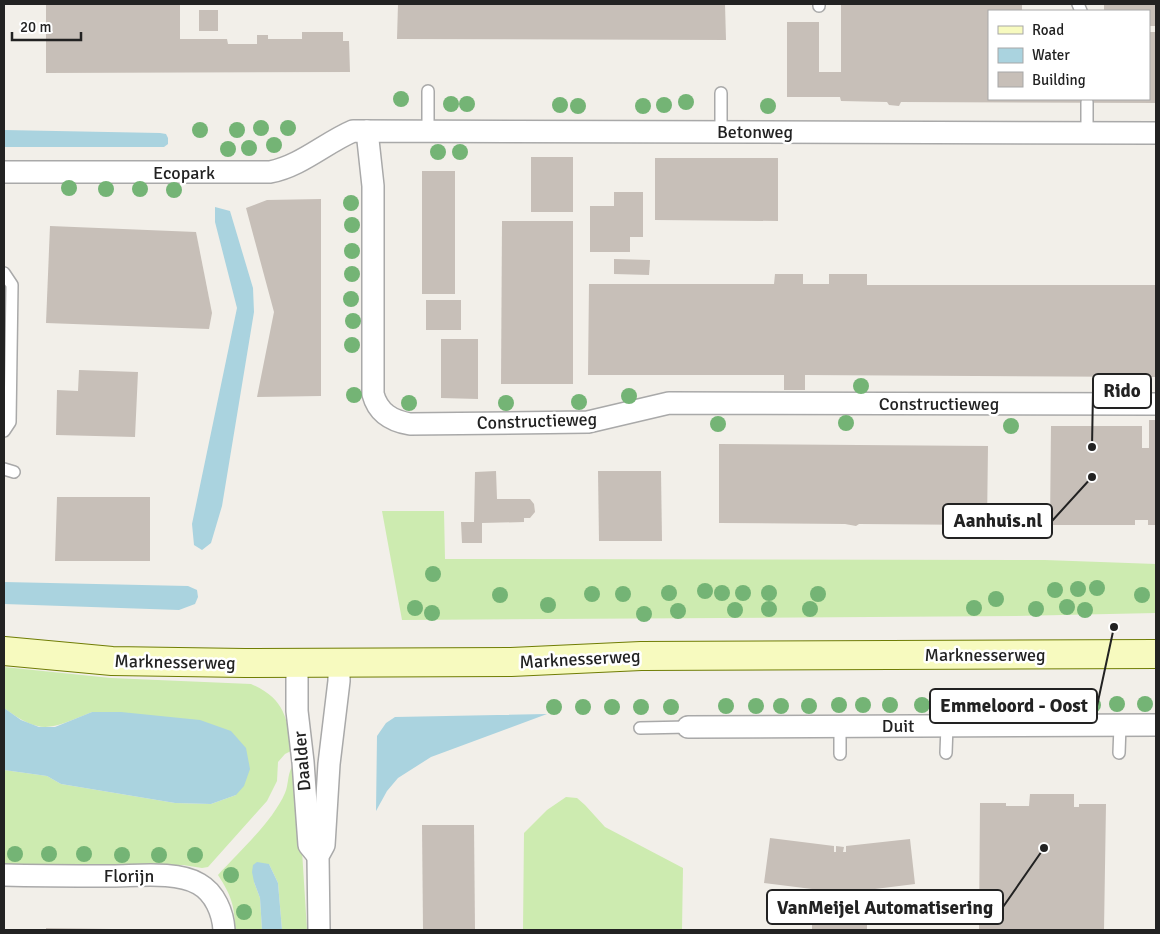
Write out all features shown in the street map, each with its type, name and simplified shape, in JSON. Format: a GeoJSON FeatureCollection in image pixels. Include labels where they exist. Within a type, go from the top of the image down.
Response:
{"type":"FeatureCollection","features":[{"type":"Feature","properties":{"kind":"main road","name":"Marknesserweg"},"geometry":{"type":"LineString","coordinates":[[4,651],[70,658],[162,663],[511,662],[671,656],[1156,654]]}},
{"type":"Feature","properties":{"kind":"street","name":"Betonweg"},"geometry":{"type":"LineString","coordinates":[[360,131],[1156,132]]}},
{"type":"Feature","properties":{"kind":"street","name":"Ecopark"},"geometry":{"type":"LineString","coordinates":[[4,172],[270,172],[292,166],[334,140],[360,131]]}},
{"type":"Feature","properties":{"kind":"street","name":"Constructieweg"},"geometry":{"type":"LineString","coordinates":[[360,131],[373,186],[374,394],[379,408],[392,420],[410,424],[588,422],[669,402],[1156,404]]}},
{"type":"Feature","properties":{"kind":"street","name":"Daalder"},"geometry":{"type":"LineString","coordinates":[[297,662],[297,711],[309,845],[318,856]]}},
{"type":"Feature","properties":{"kind":"street","name":"Daalder"},"geometry":{"type":"LineString","coordinates":[[319,930],[318,856],[324,845],[329,764],[339,681],[339,662]]}},
{"type":"Feature","properties":{"kind":"street","name":"Duit"},"geometry":{"type":"LineString","coordinates":[[688,728],[1156,725]]}},
{"type":"Feature","properties":{"kind":"street","name":"Florijn"},"geometry":{"type":"LineString","coordinates":[[4,875],[162,876],[189,880],[210,892],[221,913],[224,930]]}},
{"type":"Feature","properties":{"kind":"lane"},"geometry":{"type":"LineString","coordinates":[[428,91],[428,132]]}},
{"type":"Feature","properties":{"kind":"lane"},"geometry":{"type":"LineString","coordinates":[[722,93],[722,132]]}},
{"type":"Feature","properties":{"kind":"lane"},"geometry":{"type":"LineString","coordinates":[[1087,102],[1087,132]]}},
{"type":"Feature","properties":{"kind":"lane"},"geometry":{"type":"LineString","coordinates":[[4,273],[12,285],[10,422],[4,431]]}},
{"type":"Feature","properties":{"kind":"lane"},"geometry":{"type":"LineString","coordinates":[[946,754],[947,726]]}},
{"type":"Feature","properties":{"kind":"lane"},"geometry":{"type":"LineString","coordinates":[[1119,753],[1120,726]]}},
{"type":"Feature","properties":{"kind":"lane"},"geometry":{"type":"LineString","coordinates":[[840,727],[840,754]]}},
{"type":"Feature","properties":{"kind":"lane","name":"Duit"},"geometry":{"type":"LineString","coordinates":[[640,728],[688,728]]}},
{"type":"Feature","properties":{"kind":"green space"},"geometry":{"type":"Polygon","coordinates":[[[382,511],[444,511],[445,559],[1045,560],[1156,564],[1156,613],[1016,616],[402,620],[382,511]]]}},
{"type":"Feature","properties":{"kind":"green space"},"geometry":{"type":"Polygon","coordinates":[[[4,667],[111,678],[251,684],[271,696],[282,710],[293,750],[285,754],[278,762],[277,781],[267,801],[208,867],[183,865],[4,864],[4,770],[47,776],[61,784],[175,803],[211,804],[236,795],[92,712],[56,726],[46,727],[28,723],[17,717],[4,708],[4,667]]]}},
{"type":"Feature","properties":{"kind":"green space"},"geometry":{"type":"Polygon","coordinates":[[[295,763],[307,930],[282,930],[278,883],[269,864],[254,882],[260,898],[262,930],[235,930],[231,901],[218,875],[255,836],[280,804],[285,793],[289,773],[295,763]]]}},
{"type":"Feature","properties":{"kind":"green space"},"geometry":{"type":"Polygon","coordinates":[[[566,797],[577,798],[605,827],[683,868],[682,930],[523,930],[524,833],[547,810],[566,797]]]}},
{"type":"Feature","properties":{"kind":"water"},"geometry":{"type":"Polygon","coordinates":[[[4,130],[160,133],[166,134],[168,144],[164,147],[4,147],[4,130]]]}},
{"type":"Feature","properties":{"kind":"water"},"geometry":{"type":"Polygon","coordinates":[[[215,207],[230,211],[253,288],[254,312],[222,506],[211,543],[202,550],[194,545],[192,524],[237,308],[215,222],[215,207]]]}},
{"type":"Feature","properties":{"kind":"water"},"geometry":{"type":"Polygon","coordinates":[[[4,582],[188,586],[197,590],[198,597],[195,604],[179,610],[4,604],[4,582]]]}},
{"type":"Feature","properties":{"kind":"water"},"geometry":{"type":"Polygon","coordinates":[[[4,708],[21,720],[39,727],[55,727],[92,712],[121,712],[200,720],[231,731],[246,748],[250,769],[244,786],[236,795],[211,804],[175,803],[61,784],[47,776],[4,770],[4,708]]]}},
{"type":"Feature","properties":{"kind":"water"},"geometry":{"type":"Polygon","coordinates":[[[547,714],[431,757],[398,778],[387,791],[376,811],[377,736],[386,723],[395,717],[547,714]]]}},
{"type":"Feature","properties":{"kind":"water"},"geometry":{"type":"Polygon","coordinates":[[[257,862],[269,864],[278,883],[282,930],[262,930],[260,898],[252,872],[253,865],[257,862]]]}},
{"type":"Feature","properties":{"kind":"building"},"geometry":{"type":"Polygon","coordinates":[[[46,4],[180,4],[180,39],[227,39],[228,44],[257,44],[257,35],[268,35],[268,39],[302,39],[302,32],[343,32],[343,41],[349,41],[350,72],[46,73],[46,4]]]}},
{"type":"Feature","properties":{"kind":"building"},"geometry":{"type":"Polygon","coordinates":[[[398,4],[725,4],[726,40],[397,39],[398,4]]]}},
{"type":"Feature","properties":{"kind":"building"},"geometry":{"type":"Polygon","coordinates":[[[841,4],[1022,4],[1022,10],[988,10],[988,100],[1150,100],[1150,32],[1156,32],[1156,103],[901,102],[899,106],[889,105],[887,102],[841,101],[840,97],[787,97],[787,22],[819,22],[819,72],[841,72],[841,4]]]}},
{"type":"Feature","properties":{"kind":"building"},"geometry":{"type":"Polygon","coordinates":[[[1104,4],[1156,4],[1156,26],[1150,26],[1150,10],[1104,10],[1104,4]]]}},
{"type":"Feature","properties":{"kind":"building"},"geometry":{"type":"Polygon","coordinates":[[[199,10],[218,10],[218,31],[199,31],[199,10]]]}},
{"type":"Feature","properties":{"kind":"building"},"geometry":{"type":"Polygon","coordinates":[[[531,157],[573,157],[573,212],[531,212],[531,157]]]}},
{"type":"Feature","properties":{"kind":"building"},"geometry":{"type":"Polygon","coordinates":[[[655,158],[778,158],[778,221],[655,220],[655,158]]]}},
{"type":"Feature","properties":{"kind":"building"},"geometry":{"type":"Polygon","coordinates":[[[422,171],[455,171],[455,294],[422,294],[422,171]]]}},
{"type":"Feature","properties":{"kind":"building"},"geometry":{"type":"Polygon","coordinates":[[[614,192],[643,192],[643,237],[630,237],[630,252],[590,252],[590,206],[614,206],[614,192]]]}},
{"type":"Feature","properties":{"kind":"building"},"geometry":{"type":"Polygon","coordinates":[[[321,199],[321,396],[257,397],[274,312],[246,208],[267,200],[321,199]]]}},
{"type":"Feature","properties":{"kind":"building"},"geometry":{"type":"Polygon","coordinates":[[[502,221],[573,221],[573,384],[501,384],[502,221]]]}},
{"type":"Feature","properties":{"kind":"building"},"geometry":{"type":"Polygon","coordinates":[[[50,226],[196,232],[212,313],[209,329],[46,323],[50,226]]]}},
{"type":"Feature","properties":{"kind":"building"},"geometry":{"type":"Polygon","coordinates":[[[614,259],[650,260],[649,275],[614,274],[614,259]]]}},
{"type":"Feature","properties":{"kind":"building"},"geometry":{"type":"Polygon","coordinates":[[[775,274],[803,274],[803,284],[829,284],[829,274],[867,274],[867,285],[1156,285],[1156,377],[805,375],[805,390],[784,390],[784,375],[588,375],[589,284],[774,284],[775,274]]]}},
{"type":"Feature","properties":{"kind":"building"},"geometry":{"type":"Polygon","coordinates":[[[426,300],[461,300],[461,330],[426,330],[426,300]]]}},
{"type":"Feature","properties":{"kind":"building"},"geometry":{"type":"Polygon","coordinates":[[[441,339],[478,339],[478,399],[441,398],[441,339]]]}},
{"type":"Feature","properties":{"kind":"building"},"geometry":{"type":"Polygon","coordinates":[[[79,370],[138,372],[135,437],[56,435],[57,390],[78,391],[79,370]]]}},
{"type":"Feature","properties":{"kind":"building"},"geometry":{"type":"Polygon","coordinates":[[[1149,420],[1156,420],[1156,525],[1148,525],[1148,520],[1135,520],[1135,525],[1050,525],[1051,426],[1142,426],[1142,448],[1149,448],[1149,420]]]}},
{"type":"Feature","properties":{"kind":"building"},"geometry":{"type":"Polygon","coordinates":[[[719,444],[988,446],[987,525],[859,524],[856,526],[845,524],[719,523],[719,444]]]}},
{"type":"Feature","properties":{"kind":"building"},"geometry":{"type":"Polygon","coordinates":[[[496,471],[497,499],[530,499],[534,504],[535,512],[530,518],[524,518],[524,522],[482,523],[482,543],[462,543],[461,522],[474,522],[475,472],[496,471]]]}},
{"type":"Feature","properties":{"kind":"building"},"geometry":{"type":"Polygon","coordinates":[[[598,471],[661,471],[662,541],[599,541],[598,471]]]}},
{"type":"Feature","properties":{"kind":"building"},"geometry":{"type":"Polygon","coordinates":[[[57,497],[150,497],[150,561],[55,561],[57,497]]]}},
{"type":"Feature","properties":{"kind":"building"},"geometry":{"type":"Polygon","coordinates":[[[1030,794],[1074,794],[1074,807],[1079,807],[1079,804],[1106,804],[1104,930],[979,929],[980,803],[1006,803],[1006,806],[1029,806],[1030,794]]]}},
{"type":"Feature","properties":{"kind":"building"},"geometry":{"type":"Polygon","coordinates":[[[422,825],[474,825],[475,930],[423,930],[422,825]]]}},
{"type":"Feature","properties":{"kind":"building"},"geometry":{"type":"Polygon","coordinates":[[[770,838],[834,846],[834,852],[836,852],[836,846],[844,847],[843,852],[846,852],[846,846],[910,839],[915,884],[867,890],[867,930],[812,930],[812,889],[764,883],[770,838]]]}},
{"type":"Feature","properties":{"kind":"building"},"geometry":{"type":"Polygon","coordinates":[[[46,928],[112,929],[112,930],[46,930],[46,928]]]}},
{"type":"Feature","properties":{"kind":"place","name":"Rido"},"geometry":{"type":"Point","coordinates":[1092,447]}},
{"type":"Feature","properties":{"kind":"place","name":"Aanhuis.nl"},"geometry":{"type":"Point","coordinates":[1092,477]}},
{"type":"Feature","properties":{"kind":"place","name":"Emmeloord - Oost"},"geometry":{"type":"Point","coordinates":[1114,627]}},
{"type":"Feature","properties":{"kind":"place","name":"VanMeijel Automatisering"},"geometry":{"type":"Point","coordinates":[1044,848]}}]}
